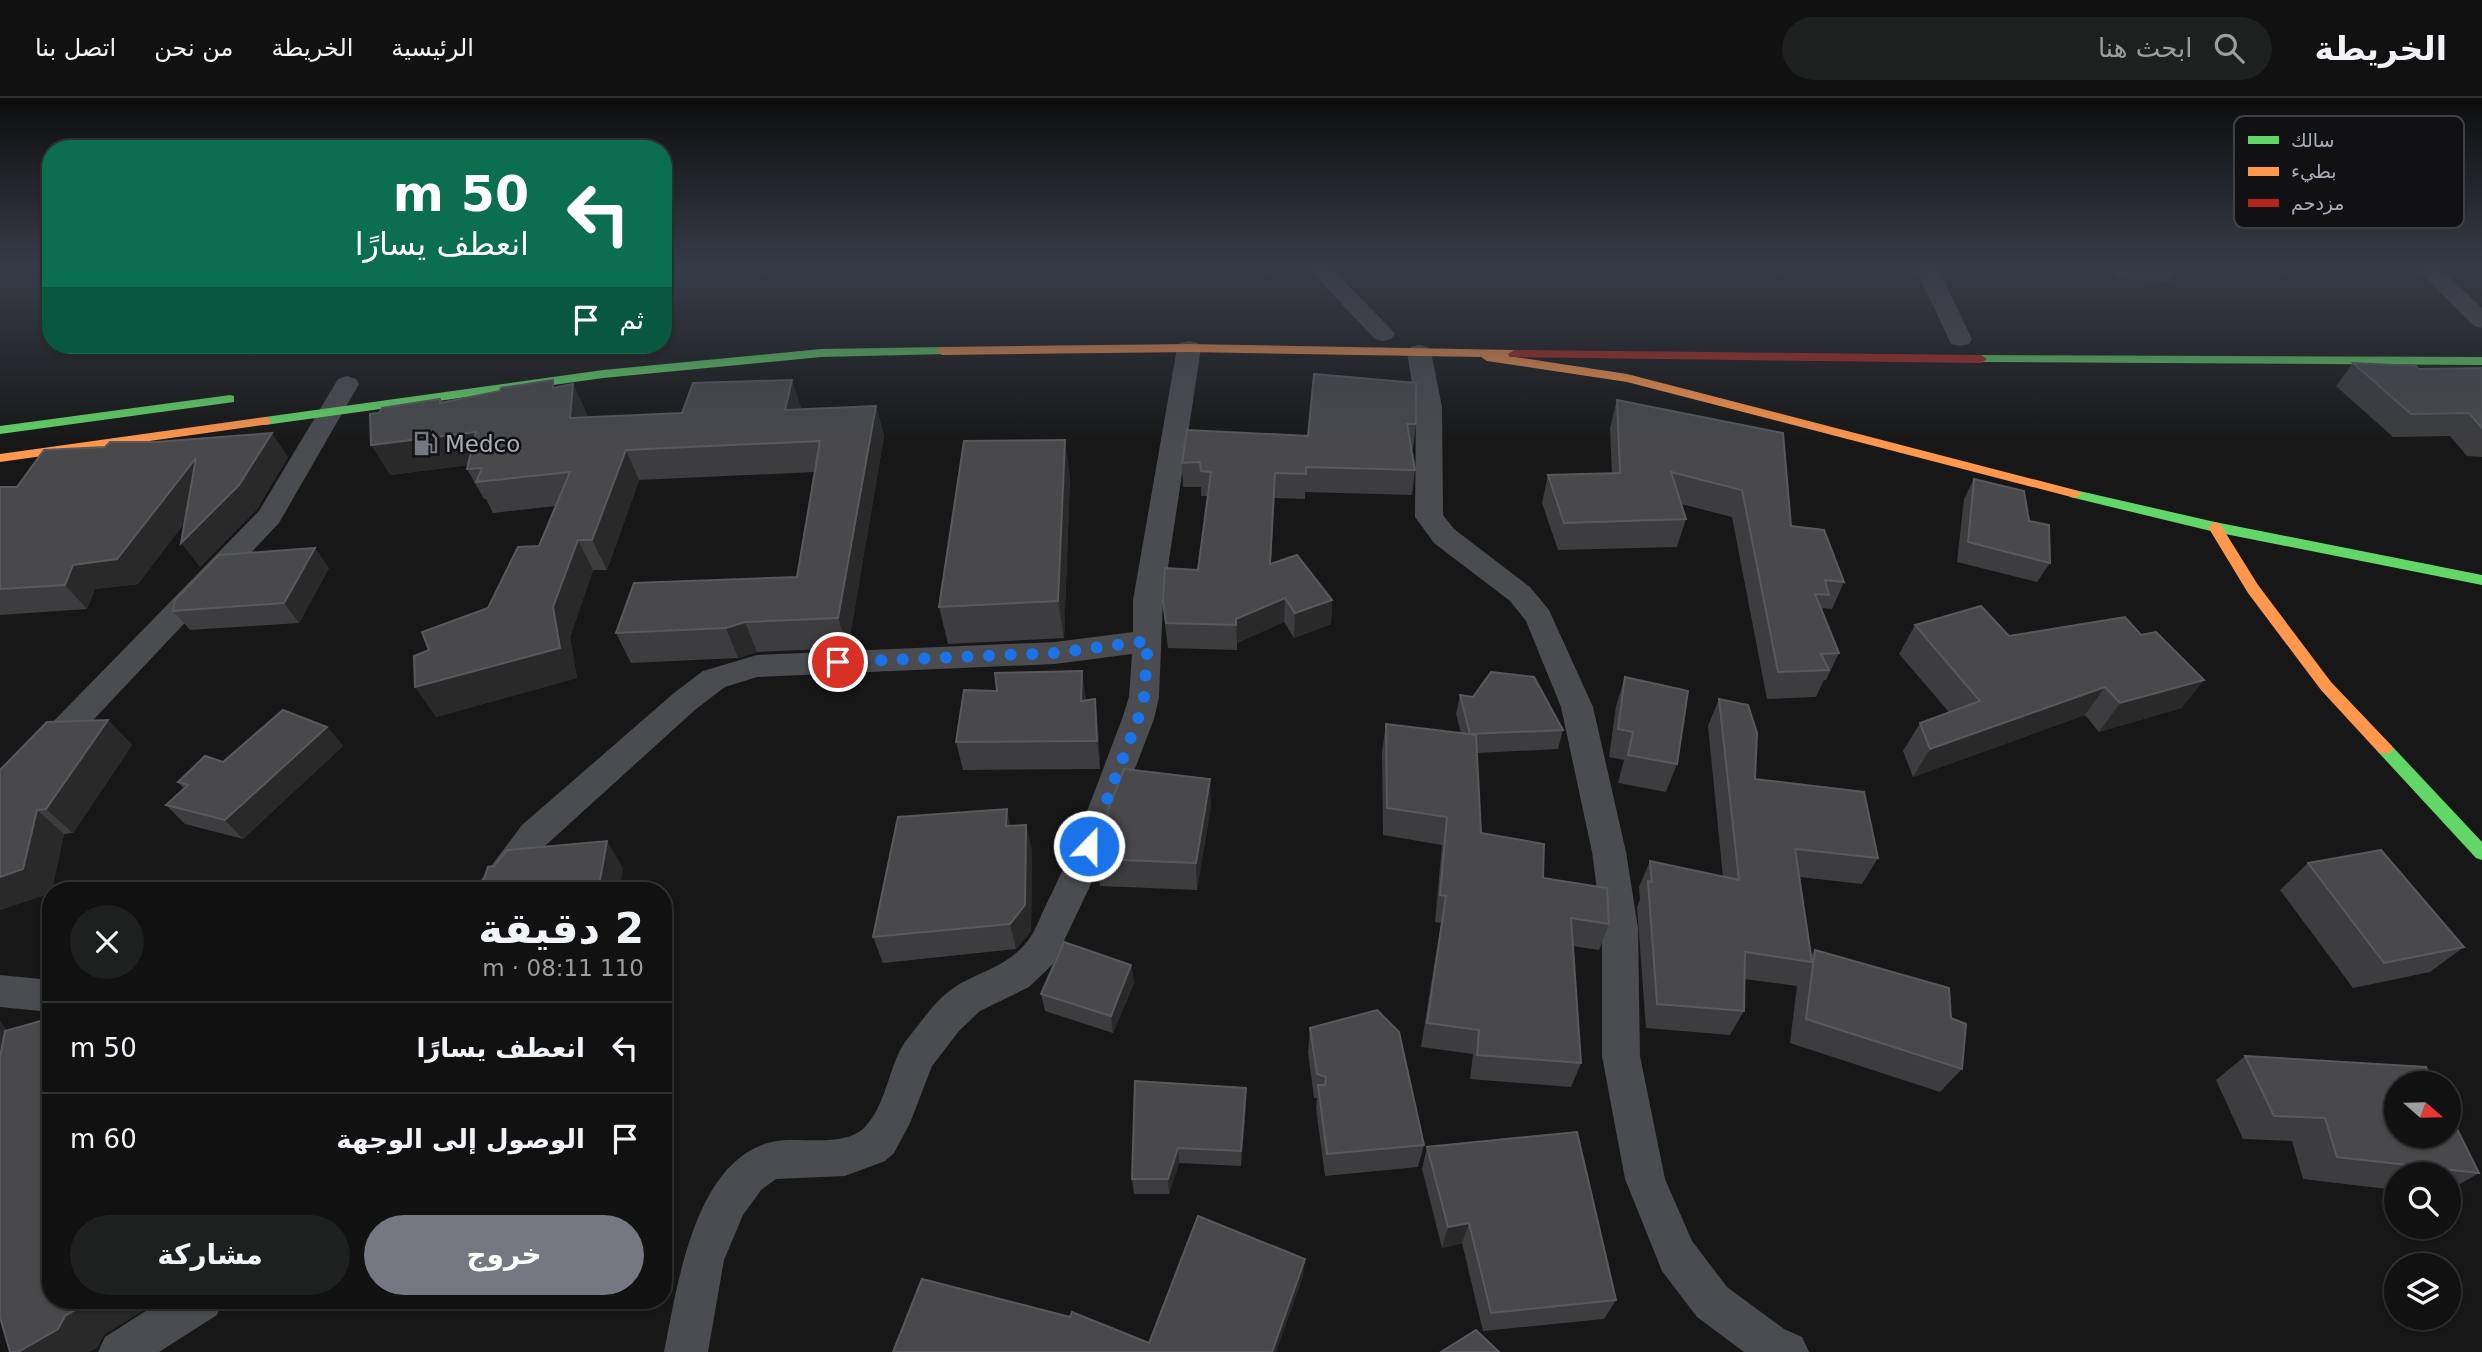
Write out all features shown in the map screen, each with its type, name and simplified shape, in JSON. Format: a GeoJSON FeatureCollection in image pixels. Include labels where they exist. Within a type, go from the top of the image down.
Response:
{"type":"FeatureCollection","features":[{"type":"Feature","properties":{"kind":"main road"},"geometry":{"type":"LineString","coordinates":[[1356,333],[1457,353],[1627,379],[1989,474],[2215,527],[2482,580]]}},
{"type":"Feature","properties":{"kind":"main road"},"geometry":{"type":"LineString","coordinates":[[1634,335],[1639,358]]}},
{"type":"Feature","properties":{"kind":"main road"},"geometry":{"type":"LineString","coordinates":[[0,458],[339,391],[603,374],[767,357],[906,350],[1189,348],[1400,340]]}},
{"type":"Feature","properties":{"kind":"main road"},"geometry":{"type":"LineString","coordinates":[[1457,353],[1639,358],[2482,362]]}},
{"type":"Feature","properties":{"kind":"main road"},"geometry":{"type":"LineString","coordinates":[[0,430],[240,397]]}},
{"type":"Feature","properties":{"kind":"main road"},"geometry":{"type":"LineString","coordinates":[[2215,527],[2253,589],[2326,686],[2482,853]]}},
{"type":"Feature","properties":{"kind":"street"},"geometry":{"type":"LineString","coordinates":[[1386,328],[1400,340],[1429,407],[1429,516],[1444,536],[1520,594],[1539,617],[1577,707],[1609,852],[1620,928],[1621,1056],[1645,1179],[1677,1256],[1712,1302],[1769,1344],[1787,1352]]}},
{"type":"Feature","properties":{"kind":"street"},"geometry":{"type":"LineString","coordinates":[[1955,328],[1960,338]]}},
{"type":"Feature","properties":{"kind":"street"},"geometry":{"type":"LineString","coordinates":[[686,1352],[703,1259],[728,1201],[747,1176],[770,1160],[845,1157],[880,1140],[917,1056],[946,1019],[967,999],[1016,976],[1040,953],[1073,886],[1138,719],[1145,687],[1148,600],[1189,348]]}},
{"type":"Feature","properties":{"kind":"street"},"geometry":{"type":"LineString","coordinates":[[0,797],[104,685],[269,517],[291,487],[339,391]]}},
{"type":"Feature","properties":{"kind":"street"},"geometry":{"type":"LineString","coordinates":[[499,882],[534,835],[685,701],[714,679],[757,666],[1055,653],[1148,641]]}},
{"type":"Feature","properties":{"kind":"street"},"geometry":{"type":"LineString","coordinates":[[0,990],[42,995]]}},
{"type":"Feature","properties":{"kind":"street"},"geometry":{"type":"LineString","coordinates":[[120,1352],[188,1309]]}},
{"type":"Feature","properties":{"kind":"building"},"geometry":{"type":"Polygon","coordinates":[[[2353,363],[2416,366],[2419,369],[2482,368],[2482,428],[2469,413],[2411,414],[2353,363]]]}},
{"type":"Feature","properties":{"kind":"building"},"geometry":{"type":"Polygon","coordinates":[[[1314,374],[1416,383],[1416,424],[1407,424],[1415,470],[1306,467],[1306,474],[1275,473],[1270,564],[1297,555],[1332,600],[1295,613],[1285,598],[1236,619],[1236,625],[1166,623],[1163,600],[1165,568],[1198,570],[1211,472],[1201,471],[1200,462],[1182,463],[1187,430],[1308,436],[1314,374]]]}},
{"type":"Feature","properties":{"kind":"building"},"geometry":{"type":"Polygon","coordinates":[[[553,380],[553,388],[573,384],[570,418],[682,413],[693,383],[792,380],[785,410],[876,406],[838,618],[745,622],[726,628],[616,633],[634,583],[797,577],[820,441],[626,450],[592,540],[578,540],[553,607],[560,648],[415,687],[414,656],[429,650],[422,632],[488,608],[518,547],[539,546],[570,472],[476,482],[482,468],[467,469],[476,432],[371,445],[370,414],[379,413],[382,408],[440,399],[440,403],[500,391],[501,388],[553,380]]]}},
{"type":"Feature","properties":{"kind":"building"},"geometry":{"type":"Polygon","coordinates":[[[1617,400],[1783,433],[1791,526],[1824,530],[1844,582],[1825,580],[1829,595],[1815,594],[1839,653],[1821,654],[1829,670],[1778,672],[1742,490],[1671,472],[1686,519],[1564,523],[1548,475],[1620,473],[1617,400]]]}},
{"type":"Feature","properties":{"kind":"building"},"geometry":{"type":"Polygon","coordinates":[[[272,433],[239,485],[181,543],[196,458],[117,559],[73,565],[65,585],[0,589],[0,487],[17,487],[44,450],[105,447],[110,442],[156,442],[272,433]]]}},
{"type":"Feature","properties":{"kind":"building"},"geometry":{"type":"Polygon","coordinates":[[[1065,440],[1058,601],[939,607],[964,441],[1065,440]]]}},
{"type":"Feature","properties":{"kind":"building"},"geometry":{"type":"Polygon","coordinates":[[[1974,479],[2024,491],[2029,521],[2049,525],[2050,563],[1968,542],[1974,479]]]}},
{"type":"Feature","properties":{"kind":"building"},"geometry":{"type":"Polygon","coordinates":[[[315,548],[284,603],[173,611],[175,600],[219,555],[315,548]]]}},
{"type":"Feature","properties":{"kind":"building"},"geometry":{"type":"Polygon","coordinates":[[[1981,606],[2009,636],[2125,617],[2141,635],[2156,632],[2204,680],[2120,703],[2105,687],[1930,749],[1920,723],[1980,701],[1915,625],[1981,606]]]}},
{"type":"Feature","properties":{"kind":"building"},"geometry":{"type":"Polygon","coordinates":[[[1082,671],[1081,701],[1095,699],[1097,741],[956,742],[964,690],[997,691],[995,673],[1082,671]]]}},
{"type":"Feature","properties":{"kind":"building"},"geometry":{"type":"Polygon","coordinates":[[[1491,672],[1534,677],[1563,730],[1470,734],[1460,695],[1473,697],[1491,672]]]}},
{"type":"Feature","properties":{"kind":"building"},"geometry":{"type":"Polygon","coordinates":[[[1625,677],[1688,691],[1677,764],[1628,755],[1633,732],[1618,729],[1625,677]]]}},
{"type":"Feature","properties":{"kind":"building"},"geometry":{"type":"Polygon","coordinates":[[[1719,699],[1748,705],[1757,733],[1755,779],[1864,792],[1878,858],[1795,849],[1812,962],[1745,952],[1744,1011],[1657,1004],[1648,881],[1652,882],[1650,861],[1739,880],[1719,699]]]}},
{"type":"Feature","properties":{"kind":"building"},"geometry":{"type":"Polygon","coordinates":[[[283,710],[327,727],[225,820],[166,805],[188,785],[178,782],[205,756],[223,762],[283,710]]]}},
{"type":"Feature","properties":{"kind":"building"},"geometry":{"type":"Polygon","coordinates":[[[108,720],[46,809],[37,810],[23,869],[0,877],[0,770],[47,722],[108,720]]]}},
{"type":"Feature","properties":{"kind":"building"},"geometry":{"type":"Polygon","coordinates":[[[1386,724],[1476,735],[1481,833],[1544,844],[1543,878],[1607,888],[1609,924],[1571,918],[1581,1063],[1477,1055],[1479,1030],[1427,1023],[1446,896],[1440,895],[1447,817],[1387,808],[1386,724]]]}},
{"type":"Feature","properties":{"kind":"building"},"geometry":{"type":"Polygon","coordinates":[[[1124,769],[1210,779],[1196,863],[1096,859],[1105,818],[1124,769]]]}},
{"type":"Feature","properties":{"kind":"building"},"geometry":{"type":"Polygon","coordinates":[[[1007,809],[1006,826],[1026,825],[1025,905],[1010,924],[873,937],[898,817],[1007,809]]]}},
{"type":"Feature","properties":{"kind":"building"},"geometry":{"type":"Polygon","coordinates":[[[607,841],[600,882],[483,882],[488,867],[494,866],[507,850],[607,841]]]}},
{"type":"Feature","properties":{"kind":"building"},"geometry":{"type":"Polygon","coordinates":[[[2381,850],[2464,947],[2384,963],[2308,863],[2381,850]]]}},
{"type":"Feature","properties":{"kind":"building"},"geometry":{"type":"Polygon","coordinates":[[[1064,942],[1131,965],[1111,1016],[1041,994],[1064,942]]]}},
{"type":"Feature","properties":{"kind":"building"},"geometry":{"type":"Polygon","coordinates":[[[1815,950],[1949,988],[1951,1018],[1966,1024],[1962,1069],[1806,1019],[1815,950]]]}},
{"type":"Feature","properties":{"kind":"building"},"geometry":{"type":"Polygon","coordinates":[[[1377,1010],[1399,1032],[1424,1145],[1327,1154],[1318,1085],[1325,1085],[1326,1077],[1317,1074],[1310,1028],[1377,1010]]]}},
{"type":"Feature","properties":{"kind":"building"},"geometry":{"type":"Polygon","coordinates":[[[42,1021],[42,1309],[77,1309],[65,1316],[58,1329],[18,1352],[10,1352],[0,1317],[0,1057],[5,1031],[42,1021]]]}},
{"type":"Feature","properties":{"kind":"building"},"geometry":{"type":"Polygon","coordinates":[[[2245,1056],[2426,1067],[2428,1071],[2384,1071],[2384,1148],[2461,1148],[2461,1137],[2479,1173],[2461,1171],[2461,1162],[2384,1162],[2337,1157],[2325,1118],[2274,1116],[2245,1056]]]}},
{"type":"Feature","properties":{"kind":"building"},"geometry":{"type":"Polygon","coordinates":[[[1135,1081],[1246,1088],[1241,1151],[1178,1148],[1168,1179],[1132,1179],[1135,1081]]]}},
{"type":"Feature","properties":{"kind":"building"},"geometry":{"type":"Polygon","coordinates":[[[1577,1132],[1616,1300],[1491,1313],[1469,1223],[1448,1227],[1427,1147],[1577,1132]]]}},
{"type":"Feature","properties":{"kind":"building"},"geometry":{"type":"Polygon","coordinates":[[[1198,1216],[1305,1259],[1272,1352],[893,1352],[922,1279],[1070,1317],[1072,1312],[1149,1343],[1198,1216]]]}},
{"type":"Feature","properties":{"kind":"building"},"geometry":{"type":"Polygon","coordinates":[[[1476,1330],[1499,1352],[1441,1352],[1476,1330]]]}},
{"type":"Feature","properties":{"kind":"traffic: fast"},"geometry":{"type":"LineString","coordinates":[[265,421],[603,374],[821,353],[942,351]]}},
{"type":"Feature","properties":{"kind":"traffic: fast"},"geometry":{"type":"LineString","coordinates":[[1981,359],[2482,361]]}},
{"type":"Feature","properties":{"kind":"traffic: fast"},"geometry":{"type":"LineString","coordinates":[[0,430],[230,399]]}},
{"type":"Feature","properties":{"kind":"traffic: fast"},"geometry":{"type":"LineString","coordinates":[[2075,494],[2215,527],[2482,580]]}},
{"type":"Feature","properties":{"kind":"traffic: fast"},"geometry":{"type":"LineString","coordinates":[[2385,749],[2482,853]]}},
{"type":"Feature","properties":{"kind":"traffic: slow"},"geometry":{"type":"LineString","coordinates":[[942,351],[1189,348],[1514,354]]}},
{"type":"Feature","properties":{"kind":"traffic: slow"},"geometry":{"type":"LineString","coordinates":[[1487,357],[1627,378],[2075,494]]}},
{"type":"Feature","properties":{"kind":"traffic: slow"},"geometry":{"type":"LineString","coordinates":[[0,458],[265,421]]}},
{"type":"Feature","properties":{"kind":"traffic: slow"},"geometry":{"type":"LineString","coordinates":[[2215,527],[2253,589],[2326,686],[2385,749]]}},
{"type":"Feature","properties":{"kind":"traffic: jam"},"geometry":{"type":"LineString","coordinates":[[1514,354],[1981,359]]}},
{"type":"Feature","properties":{"kind":"place","name":"Medco"},"geometry":{"type":"Point","coordinates":[425,444]}},
{"type":"Feature","properties":{"kind":"route"},"geometry":{"type":"LineString","coordinates":[[838,662],[1055,653],[1148,641],[1144,697],[1138,719],[1089,846]]}}]}
